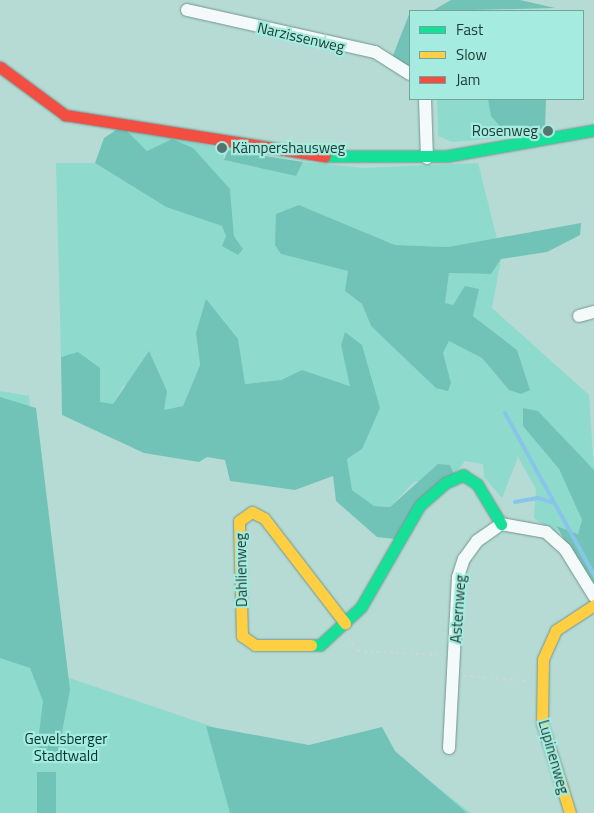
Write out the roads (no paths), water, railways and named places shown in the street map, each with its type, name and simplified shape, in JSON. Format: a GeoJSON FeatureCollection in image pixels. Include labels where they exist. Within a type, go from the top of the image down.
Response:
{"type":"FeatureCollection","features":[{"type":"Feature","properties":{"kind":"street","name":"Narzissenweg"},"geometry":{"type":"LineString","coordinates":[[187,10],[375,52],[409,73]]}},
{"type":"Feature","properties":{"kind":"street"},"geometry":{"type":"LineString","coordinates":[[0,67],[65,115],[325,156],[427,158],[512,148],[594,130]]}},
{"type":"Feature","properties":{"kind":"street"},"geometry":{"type":"LineString","coordinates":[[425,100],[427,158]]}},
{"type":"Feature","properties":{"kind":"street"},"geometry":{"type":"LineString","coordinates":[[580,316],[594,312]]}},
{"type":"Feature","properties":{"kind":"street","name":"Dahlienweg"},"geometry":{"type":"LineString","coordinates":[[342,626],[264,518],[252,512],[240,521],[242,636],[254,645],[320,645],[342,626],[361,607],[420,505],[445,483],[463,475],[477,484],[501,524]]}},
{"type":"Feature","properties":{"kind":"street"},"geometry":{"type":"LineString","coordinates":[[501,524],[531,528],[556,539],[594,596]]}},
{"type":"Feature","properties":{"kind":"street","name":"Asternweg"},"geometry":{"type":"LineString","coordinates":[[449,748],[458,577],[464,559],[477,541],[501,524]]}},
{"type":"Feature","properties":{"kind":"street","name":"Lupinenweg"},"geometry":{"type":"LineString","coordinates":[[570,813],[542,723],[540,681],[543,659],[556,630],[594,605]]}},
{"type":"Feature","properties":{"kind":"waterway"},"geometry":{"type":"LineString","coordinates":[[505,413],[594,575]]}},
{"type":"Feature","properties":{"kind":"waterway"},"geometry":{"type":"LineString","coordinates":[[515,502],[538,498],[554,503]]}},
{"type":"Feature","properties":{"kind":"place","name":"Rosenweg"},"geometry":{"type":"Point","coordinates":[548,131]}},
{"type":"Feature","properties":{"kind":"place","name":"Kämpershausweg"},"geometry":{"type":"Point","coordinates":[222,148]}},
{"type":"Feature","properties":{"kind":"park label","name":"Gevelsberger Stadtwald"},"geometry":{"type":"Point","coordinates":[66,746]}}]}
